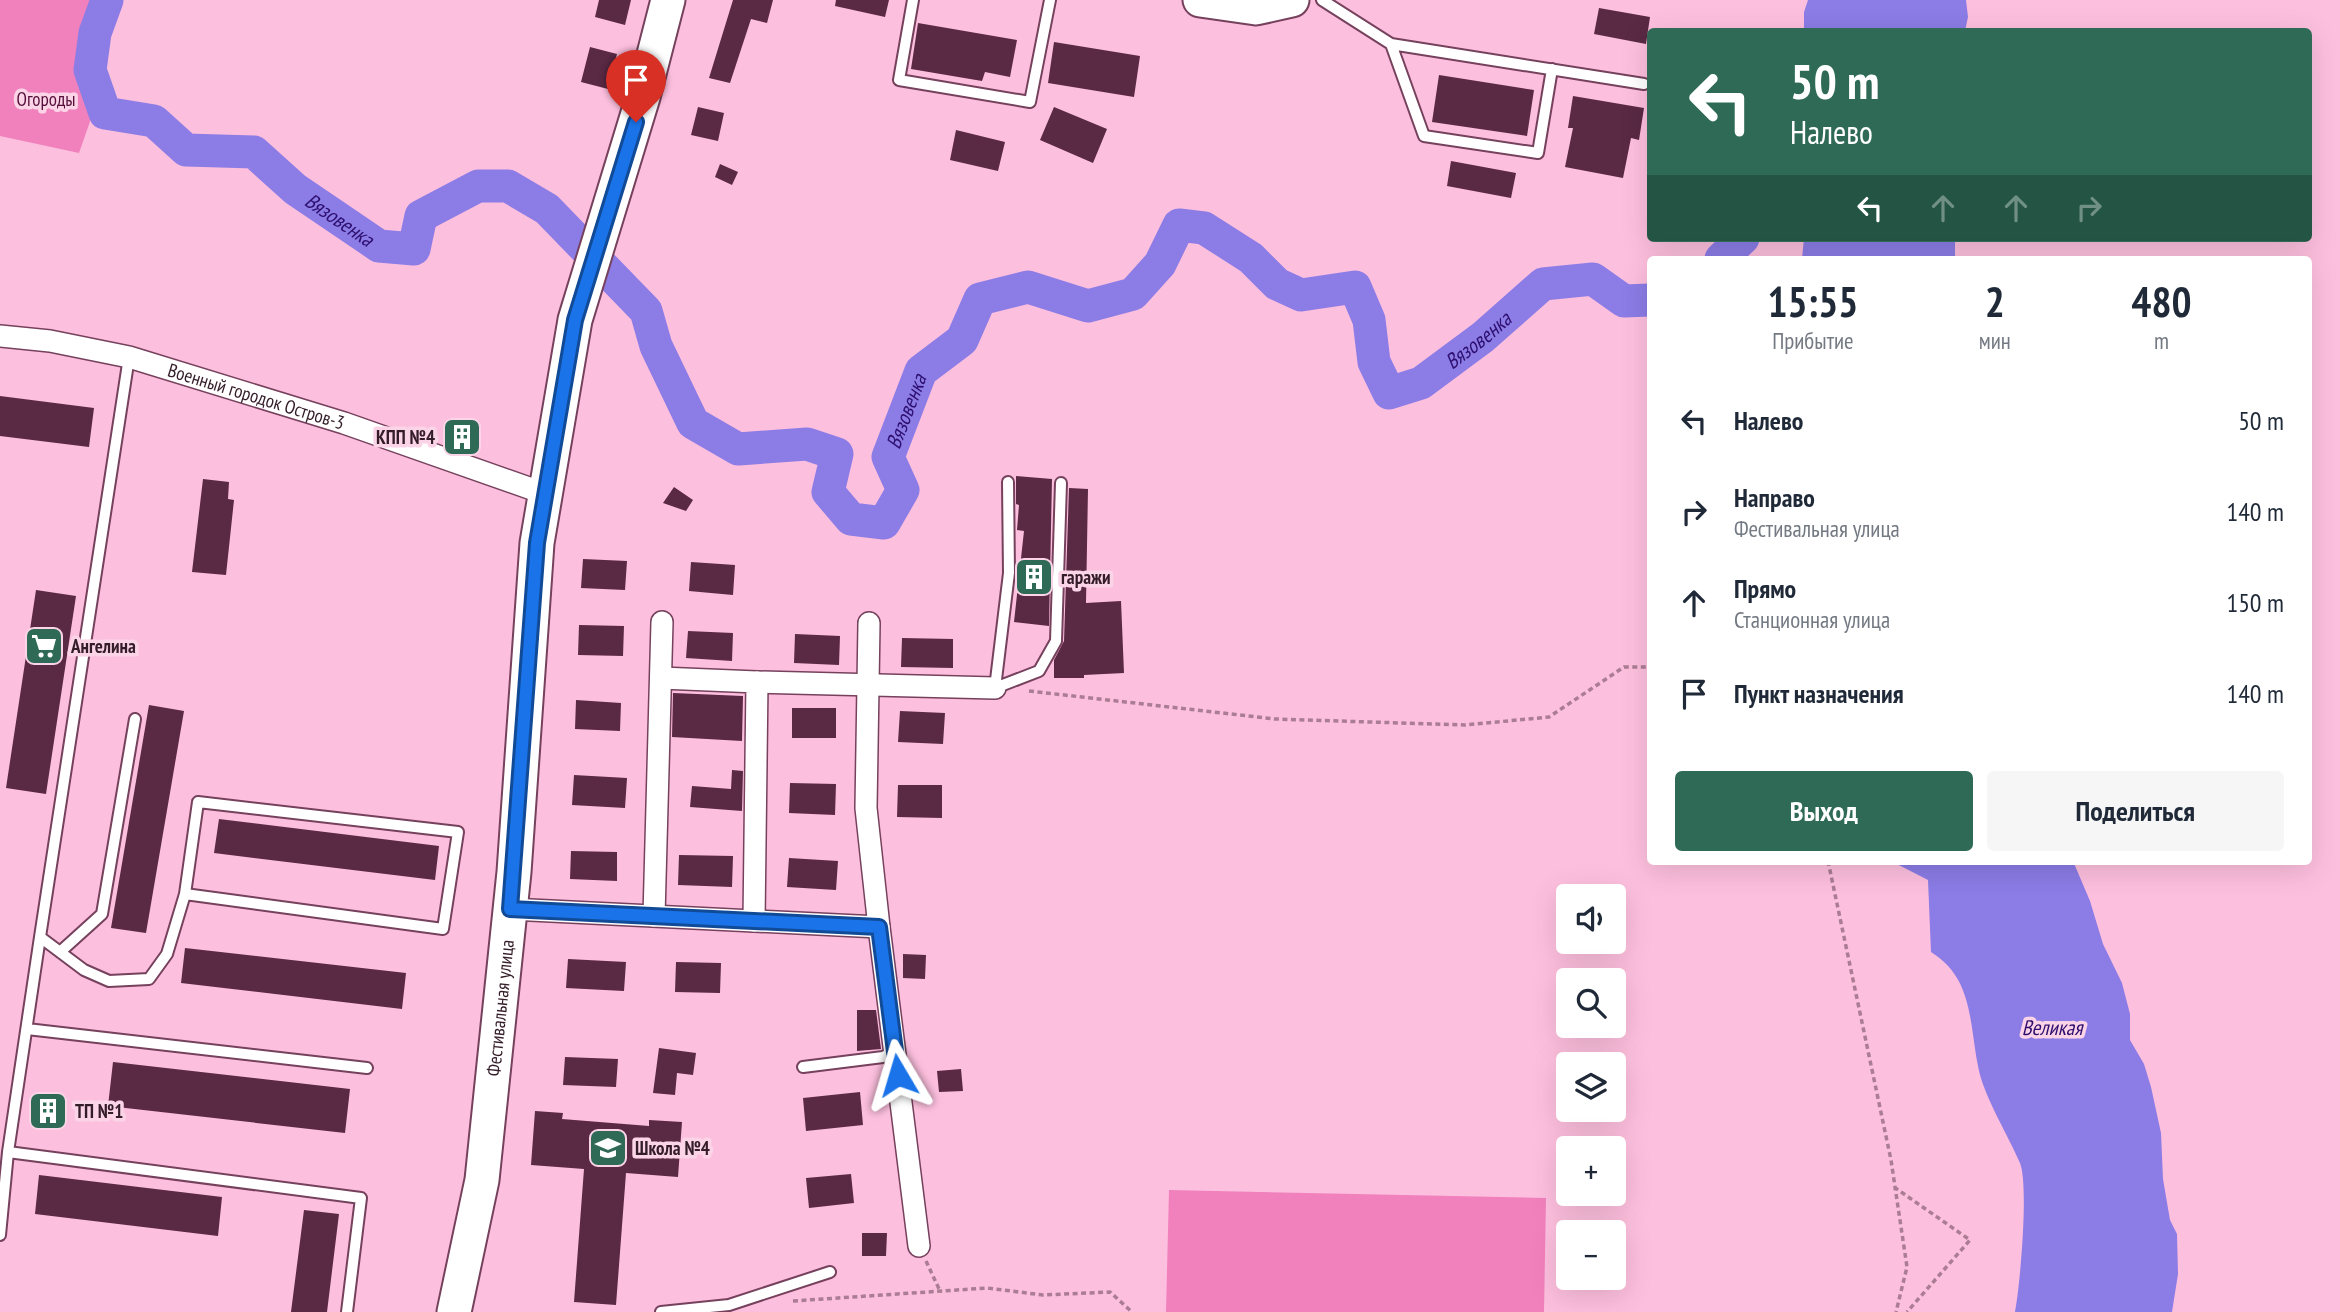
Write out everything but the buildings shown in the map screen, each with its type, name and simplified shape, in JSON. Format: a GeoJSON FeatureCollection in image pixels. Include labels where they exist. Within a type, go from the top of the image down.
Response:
{"type":"FeatureCollection","features":[{"type":"Feature","properties":{"kind":"main road","name":"Фестивальная улица"},"geometry":{"type":"LineString","coordinates":[[454,1312],[482,1180],[510,909],[537,543],[575,320],[643,97],[668,0]]}},
{"type":"Feature","properties":{"kind":"main road"},"geometry":{"type":"LineString","coordinates":[[1200,0],[1256,8],[1292,0]]}},
{"type":"Feature","properties":{"kind":"street","name":"Военный городок Остров-3"},"geometry":{"type":"LineString","coordinates":[[0,335],[50,341],[129,357],[344,424],[545,494]]}},
{"type":"Feature","properties":{"kind":"street"},"geometry":{"type":"LineString","coordinates":[[654,916],[662,622]]}},
{"type":"Feature","properties":{"kind":"street"},"geometry":{"type":"LineString","coordinates":[[869,623],[866,808],[919,1246]]}},
{"type":"Feature","properties":{"kind":"street"},"geometry":{"type":"LineString","coordinates":[[661,678],[995,688]]}},
{"type":"Feature","properties":{"kind":"street"},"geometry":{"type":"LineString","coordinates":[[754,921],[757,682]]}},
{"type":"Feature","properties":{"kind":"street"},"geometry":{"type":"LineString","coordinates":[[510,909],[879,927]]}},
{"type":"Feature","properties":{"kind":"lane"},"geometry":{"type":"LineString","coordinates":[[913,0],[900,80],[1030,102],[1050,0]]}},
{"type":"Feature","properties":{"kind":"lane"},"geometry":{"type":"LineString","coordinates":[[1322,0],[1391,44],[1644,84]]}},
{"type":"Feature","properties":{"kind":"lane"},"geometry":{"type":"LineString","coordinates":[[1391,44],[1424,136],[1538,153],[1552,69]]}},
{"type":"Feature","properties":{"kind":"lane"},"geometry":{"type":"LineString","coordinates":[[0,1236],[8,1152],[129,357]]}},
{"type":"Feature","properties":{"kind":"lane"},"geometry":{"type":"LineString","coordinates":[[1008,482],[1009,573],[995,688],[1039,671],[1056,641],[1061,484]]}},
{"type":"Feature","properties":{"kind":"lane"},"geometry":{"type":"LineString","coordinates":[[60,952],[102,914],[135,719]]}},
{"type":"Feature","properties":{"kind":"lane"},"geometry":{"type":"LineString","coordinates":[[40,937],[85,970],[109,981],[149,979],[167,954],[185,894],[198,802],[458,832],[443,929],[185,894]]}},
{"type":"Feature","properties":{"kind":"lane"},"geometry":{"type":"LineString","coordinates":[[27,1029],[367,1068]]}},
{"type":"Feature","properties":{"kind":"lane"},"geometry":{"type":"LineString","coordinates":[[803,1067],[883,1056],[895,1051]]}},
{"type":"Feature","properties":{"kind":"lane"},"geometry":{"type":"LineString","coordinates":[[8,1152],[362,1198],[347,1312]]}},
{"type":"Feature","properties":{"kind":"lane"},"geometry":{"type":"LineString","coordinates":[[661,1312],[709,1310],[830,1272]]}},
{"type":"Feature","properties":{"kind":"path"},"geometry":{"type":"LineString","coordinates":[[995,688],[1275,719],[1465,725],[1549,716],[1624,667],[1647,667]]}},
{"type":"Feature","properties":{"kind":"path"},"geometry":{"type":"LineString","coordinates":[[1829,865],[1894,1187],[1907,1267],[1896,1312]]}},
{"type":"Feature","properties":{"kind":"path"},"geometry":{"type":"LineString","coordinates":[[1894,1187],[1970,1240],[1907,1312]]}},
{"type":"Feature","properties":{"kind":"path"},"geometry":{"type":"LineString","coordinates":[[919,1246],[940,1291]]}},
{"type":"Feature","properties":{"kind":"path"},"geometry":{"type":"LineString","coordinates":[[782,1301],[987,1288],[1043,1295],[1110,1292],[1132,1312]]}},
{"type":"Feature","properties":{"kind":"green space","name":"Огороды"},"geometry":{"type":"Polygon","coordinates":[[[0,0],[99,0],[85,47],[94,110],[79,153],[0,136],[0,0]]]}},
{"type":"Feature","properties":{"kind":"green space"},"geometry":{"type":"Polygon","coordinates":[[[1169,1190],[1546,1198],[1544,1312],[1166,1312],[1169,1190]]]}},
{"type":"Feature","properties":{"kind":"water"},"geometry":{"type":"Polygon","coordinates":[[[1808,0],[1966,0],[1968,17],[1966,28],[1804,28],[1804,12],[1808,0]]]}},
{"type":"Feature","properties":{"kind":"water"},"geometry":{"type":"Polygon","coordinates":[[[1804,242],[1955,242],[1955,256],[1802,256],[1804,242]]]}},
{"type":"Feature","properties":{"kind":"water","name":"Великая"},"geometry":{"type":"Polygon","coordinates":[[[1899,865],[2075,865],[2090,901],[2103,944],[2122,983],[2130,1014],[2130,1040],[2144,1064],[2151,1087],[2161,1133],[2163,1179],[2170,1220],[2177,1234],[2178,1274],[2172,1312],[2015,1312],[2024,1213],[2023,1175],[1982,1082],[1963,990],[1956,976],[1931,952],[1928,880],[1899,865]]]}},
{"type":"Feature","properties":{"kind":"waterway","name":"Вязовенка"},"geometry":{"type":"LineString","coordinates":[[107,0],[95,33],[90,70],[105,113],[154,121],[186,150],[254,152],[295,189],[379,246],[414,249],[421,216],[478,186],[508,186],[547,209],[646,311],[656,346],[693,423],[738,449],[807,444],[837,454],[828,492],[851,519],[884,523],[903,490],[888,457],[921,371],[962,340],[980,299],[1028,287],[1088,306],[1133,294],[1160,264],[1179,225],[1204,228],[1251,258],[1277,284],[1301,295],[1355,287],[1369,320],[1374,362],[1389,393],[1421,383],[1483,337],[1543,284],[1593,279],[1624,301],[1647,300]]}},
{"type":"Feature","properties":{"kind":"waterway","name":"Вязовенка"},"geometry":{"type":"LineString","coordinates":[[1724,256],[1739,242]]}},
{"type":"Feature","properties":{"kind":"place","name":"КПП №4"},"geometry":{"type":"Point","coordinates":[462,437]}},
{"type":"Feature","properties":{"kind":"place","name":"гаражи"},"geometry":{"type":"Point","coordinates":[1034,577]}},
{"type":"Feature","properties":{"kind":"place","name":"Ангелина"},"geometry":{"type":"Point","coordinates":[44,646]}},
{"type":"Feature","properties":{"kind":"place","name":"ТП №1"},"geometry":{"type":"Point","coordinates":[48,1111]}},
{"type":"Feature","properties":{"kind":"place","name":"Школа №4"},"geometry":{"type":"Point","coordinates":[608,1148]}},
{"type":"Feature","properties":{"kind":"route"},"geometry":{"type":"LineString","coordinates":[[636,122],[575,320],[537,543],[510,909],[879,927],[898,1075]]}}]}
